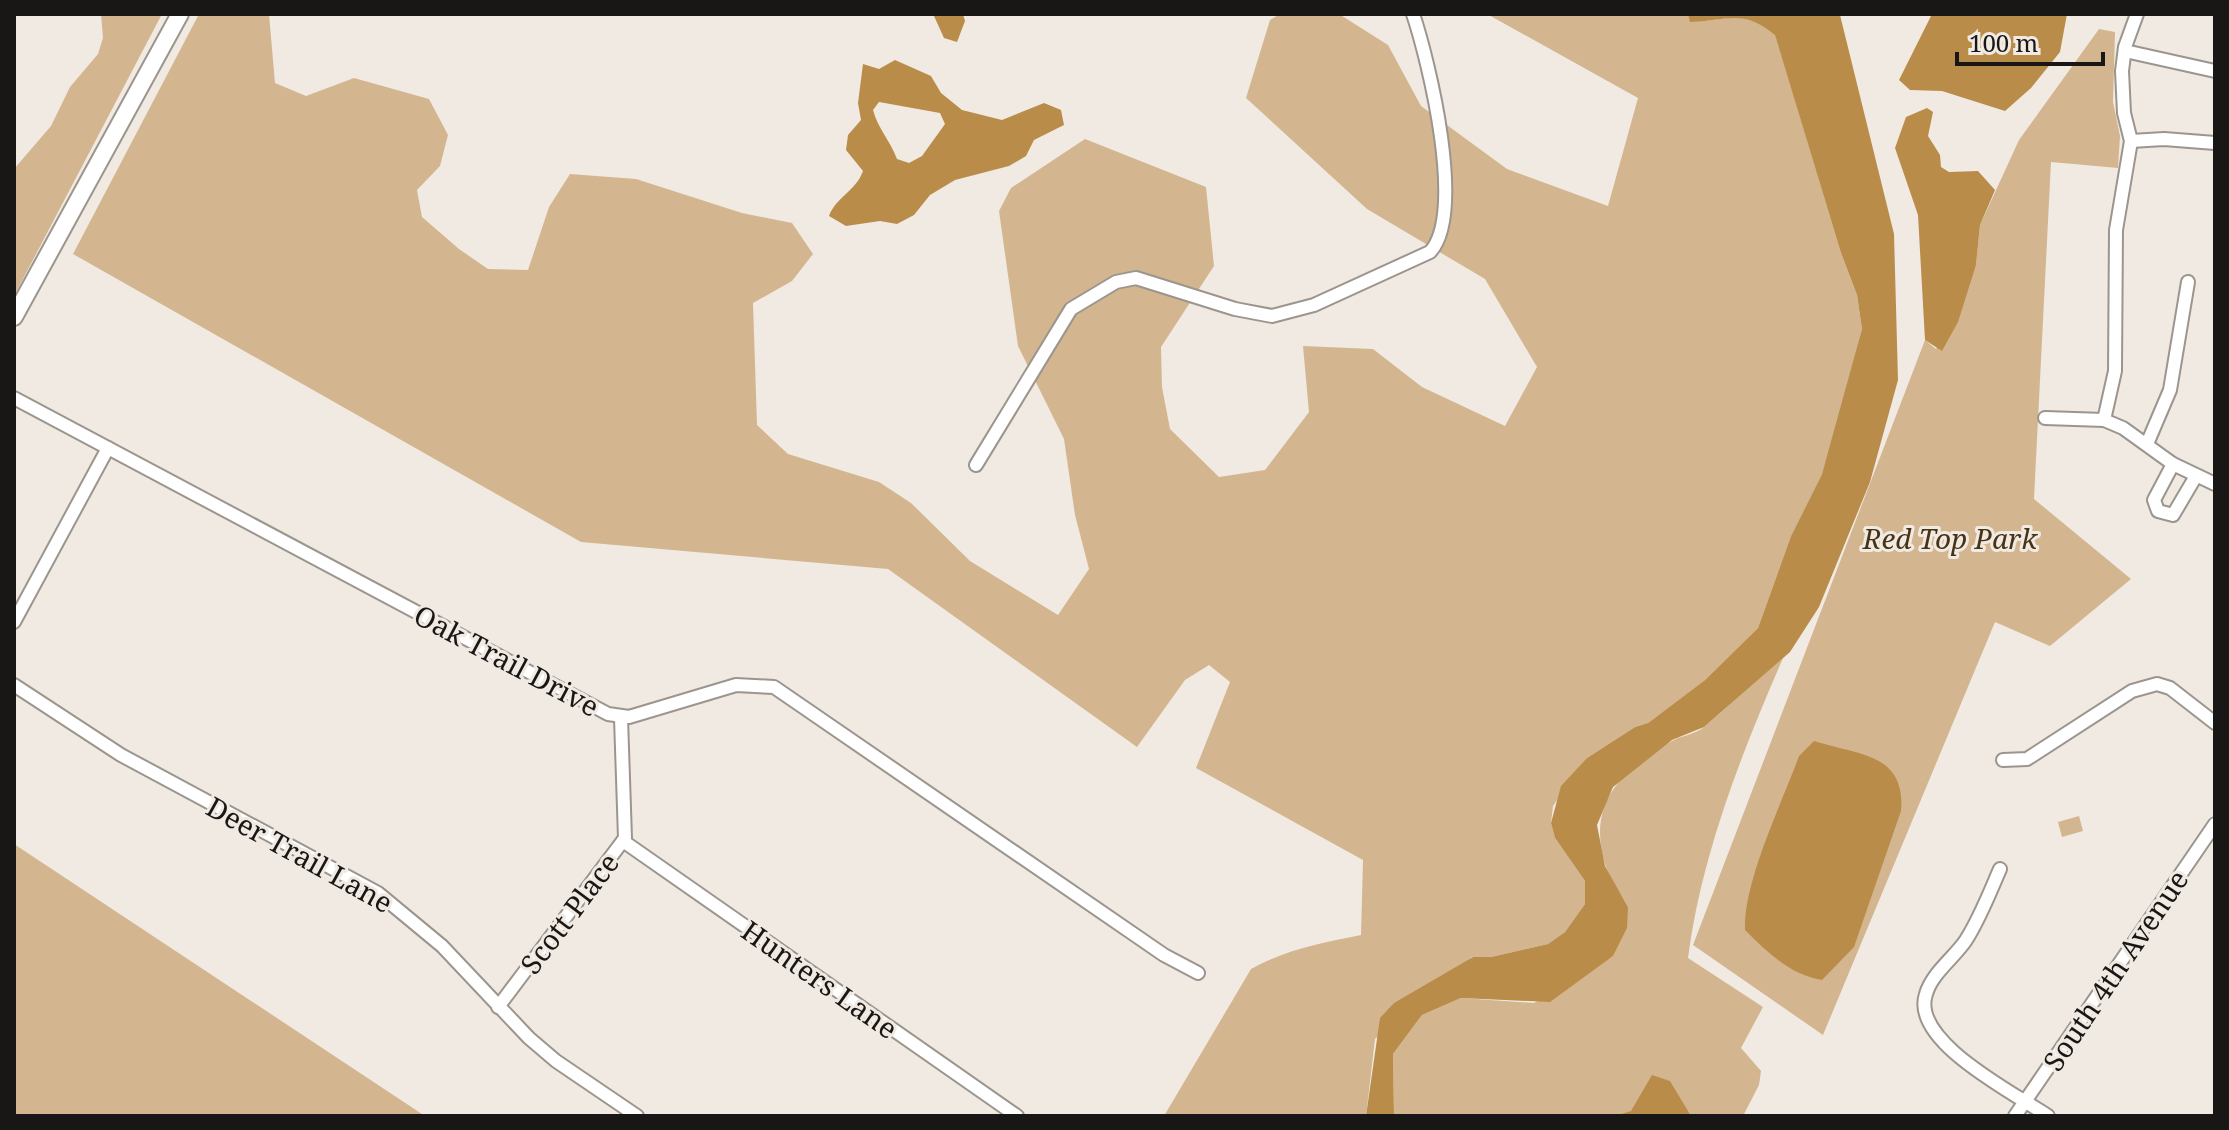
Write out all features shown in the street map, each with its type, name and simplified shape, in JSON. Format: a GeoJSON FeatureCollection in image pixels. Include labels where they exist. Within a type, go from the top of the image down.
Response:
{"type":"FeatureCollection","features":[{"type":"Feature","properties":{"kind":"main road"},"geometry":{"type":"LineString","coordinates":[[14,317],[180,14]]}},
{"type":"Feature","properties":{"kind":"street"},"geometry":{"type":"LineString","coordinates":[[976,465],[1071,309],[1116,282],[1136,278],[1235,309],[1272,316],[1314,305],[1430,252],[1443,235],[1446,195],[1441,138],[1413,14]]}},
{"type":"Feature","properties":{"kind":"street"},"geometry":{"type":"LineString","coordinates":[[2104,420],[2115,371],[2116,230],[2131,141],[2122,91],[2125,51],[2137,14]]}},
{"type":"Feature","properties":{"kind":"street"},"geometry":{"type":"LineString","coordinates":[[2125,51],[2215,71]]}},
{"type":"Feature","properties":{"kind":"street"},"geometry":{"type":"LineString","coordinates":[[2131,141],[2164,139],[2215,143]]}},
{"type":"Feature","properties":{"kind":"street"},"geometry":{"type":"LineString","coordinates":[[2147,444],[2170,390],[2188,282]]}},
{"type":"Feature","properties":{"kind":"street","name":"Oak Trail Drive"},"geometry":{"type":"LineString","coordinates":[[14,398],[621,718],[736,685],[774,687],[1164,955],[1198,973]]}},
{"type":"Feature","properties":{"kind":"street"},"geometry":{"type":"LineString","coordinates":[[2045,418],[2104,420],[2123,428],[2173,464],[2215,484]]}},
{"type":"Feature","properties":{"kind":"street"},"geometry":{"type":"LineString","coordinates":[[14,622],[108,448]]}},
{"type":"Feature","properties":{"kind":"street"},"geometry":{"type":"LineString","coordinates":[[2173,464],[2154,500],[2158,511],[2173,515],[2196,476]]}},
{"type":"Feature","properties":{"kind":"street"},"geometry":{"type":"LineString","coordinates":[[2003,760],[2027,759],[2048,748],[2144,686],[2157,684],[2170,688],[2215,723]]}},
{"type":"Feature","properties":{"kind":"street","name":"Deer Trail Lane"},"geometry":{"type":"LineString","coordinates":[[14,685],[143,768],[378,893],[442,946],[498,1007],[556,1061],[637,1116]]}},
{"type":"Feature","properties":{"kind":"street","name":"Scott Place"},"geometry":{"type":"LineString","coordinates":[[498,1007],[623,841],[627,823],[621,718]]}},
{"type":"Feature","properties":{"kind":"street","name":"South 4th Avenue"},"geometry":{"type":"LineString","coordinates":[[2015,1116],[2215,824]]}},
{"type":"Feature","properties":{"kind":"street","name":"Hunters Lane"},"geometry":{"type":"LineString","coordinates":[[623,841],[1017,1116]]}},
{"type":"Feature","properties":{"kind":"street"},"geometry":{"type":"LineString","coordinates":[[2000,869],[1966,940],[1931,982],[1923,1007],[1927,1022],[1944,1045],[2048,1116]]}},
{"type":"Feature","properties":{"kind":"green space"},"geometry":{"type":"Polygon","coordinates":[[[101,14],[162,14],[14,296],[14,169],[51,126],[70,87],[98,54],[103,38],[101,14]]]}},
{"type":"Feature","properties":{"kind":"green space"},"geometry":{"type":"Polygon","coordinates":[[[199,14],[269,14],[275,83],[306,96],[354,78],[429,99],[448,135],[440,166],[417,190],[422,217],[488,269],[528,270],[549,207],[570,174],[636,179],[742,213],[792,223],[813,254],[792,281],[753,303],[757,425],[788,454],[879,482],[911,503],[970,561],[1058,615],[1089,569],[1075,515],[1064,439],[1018,346],[999,211],[1011,188],[1085,139],[1206,187],[1214,266],[1161,347],[1162,387],[1170,429],[1219,477],[1265,470],[1309,412],[1303,346],[1373,349],[1422,387],[1505,426],[1537,367],[1485,279],[1367,209],[1246,98],[1270,20],[1280,14],[1339,14],[1388,45],[1421,106],[1507,169],[1608,206],[1638,98],[1487,14],[1688,14],[1691,22],[1734,18],[1763,26],[1775,34],[1841,253],[1857,295],[1862,329],[1822,474],[1791,536],[1758,628],[1705,680],[1648,723],[1635,727],[1587,758],[1553,806],[1551,823],[1555,838],[1585,881],[1585,904],[1565,932],[1548,944],[1491,957],[1472,957],[1375,1039],[1366,1116],[1164,1116],[1251,969],[1291,952],[1361,935],[1363,860],[1196,768],[1230,682],[1209,665],[1185,680],[1137,747],[888,569],[581,542],[73,254],[199,14]]]}},
{"type":"Feature","properties":{"kind":"green space","name":"Red Top Park"},"geometry":{"type":"Polygon","coordinates":[[[2099,29],[2115,32],[2113,102],[2120,136],[2118,168],[2051,162],[2034,499],[2131,579],[2050,646],[1995,622],[1823,1035],[1693,945],[1925,340],[1936,349],[1976,265],[1980,225],[2019,140],[2099,29]]]}},
{"type":"Feature","properties":{"kind":"green space"},"geometry":{"type":"Polygon","coordinates":[[[1783,658],[1725,805],[1703,881],[1688,958],[1763,1007],[1741,1048],[1761,1071],[1759,1085],[1743,1116],[1394,1116],[1393,1054],[1422,1015],[1461,998],[1534,1003],[1613,956],[1628,907],[1607,869],[1601,843],[1604,807],[1612,791],[1652,753],[1704,727],[1783,658]]]}},
{"type":"Feature","properties":{"kind":"green space"},"geometry":{"type":"Polygon","coordinates":[[[2079,816],[2083,831],[2062,837],[2058,822],[2079,816]]]}},
{"type":"Feature","properties":{"kind":"green space"},"geometry":{"type":"Polygon","coordinates":[[[14,844],[425,1116],[14,1116],[14,844]]]}},
{"type":"Feature","properties":{"kind":"shaded area"},"geometry":{"type":"Polygon","coordinates":[[[925,14],[963,14],[965,21],[957,42],[944,38],[934,16],[925,14]]]}},
{"type":"Feature","properties":{"kind":"shaded area"},"geometry":{"type":"Polygon","coordinates":[[[1688,14],[1840,15],[1894,234],[1898,380],[1870,482],[1819,607],[1790,652],[1704,727],[1672,740],[1613,787],[1597,825],[1605,866],[1628,907],[1627,928],[1613,956],[1550,1002],[1461,998],[1422,1015],[1393,1054],[1394,1116],[1366,1116],[1380,1018],[1394,1003],[1473,957],[1491,957],[1548,944],[1565,932],[1585,904],[1585,881],[1555,838],[1551,823],[1561,786],[1587,758],[1635,727],[1648,723],[1705,680],[1758,628],[1791,536],[1822,474],[1862,329],[1857,295],[1841,253],[1775,35],[1753,21],[1734,18],[1690,22],[1688,14]]]}},
{"type":"Feature","properties":{"kind":"shaded area"},"geometry":{"type":"Polygon","coordinates":[[[1932,14],[2067,14],[2060,52],[2031,88],[2005,111],[1942,91],[1910,90],[1899,80],[1932,14]]]}},
{"type":"Feature","properties":{"kind":"shaded area"},"geometry":{"type":"Polygon","coordinates":[[[895,60],[931,76],[941,93],[962,110],[1002,120],[1044,103],[1061,110],[1064,125],[1034,140],[1026,156],[1009,166],[955,180],[930,195],[914,215],[897,224],[880,221],[846,226],[829,216],[863,171],[846,150],[848,135],[861,120],[858,103],[863,64],[879,69],[895,60]],[[879,102],[873,110],[897,159],[909,163],[922,156],[945,124],[940,113],[879,102]]]}},
{"type":"Feature","properties":{"kind":"shaded area"},"geometry":{"type":"Polygon","coordinates":[[[1927,108],[1933,112],[1928,136],[1940,155],[1941,167],[1949,172],[1978,171],[1995,190],[1980,225],[1976,265],[1958,322],[1942,351],[1925,340],[1918,215],[1895,148],[1906,117],[1927,108]]]}},
{"type":"Feature","properties":{"kind":"shaded area"},"geometry":{"type":"Polygon","coordinates":[[[1814,741],[1876,760],[1896,778],[1901,792],[1901,811],[1854,947],[1822,980],[1789,968],[1745,930],[1750,889],[1765,843],[1799,756],[1814,741]]]}},
{"type":"Feature","properties":{"kind":"shaded area"},"geometry":{"type":"Polygon","coordinates":[[[1652,1075],[1670,1081],[1691,1116],[1615,1116],[1631,1111],[1652,1075]]]}}]}
